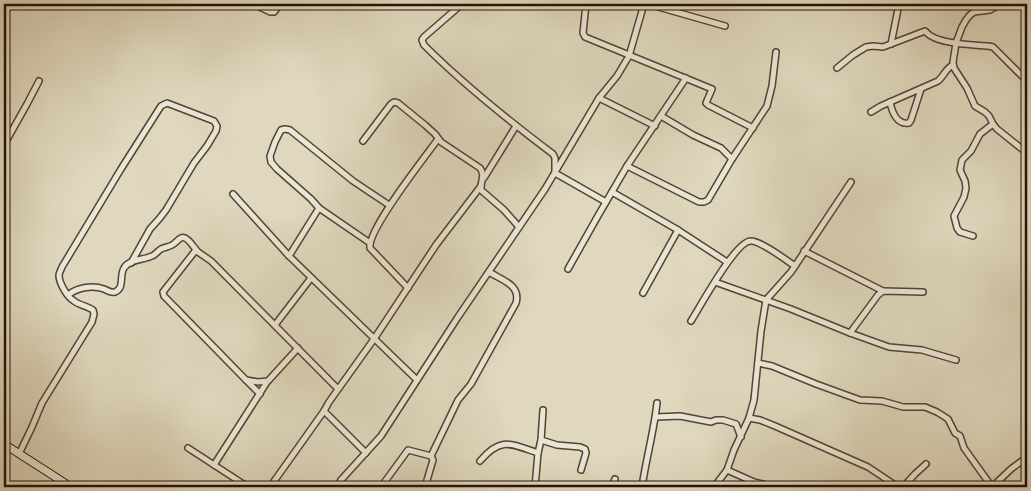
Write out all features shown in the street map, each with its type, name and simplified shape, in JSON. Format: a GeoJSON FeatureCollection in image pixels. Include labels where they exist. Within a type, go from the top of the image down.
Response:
{"type":"FeatureCollection","features":[{"type":"Feature","properties":{"kind":"main road"},"geometry":{"type":"LineString","coordinates":[[4,444],[71,487]]}},
{"type":"Feature","properties":{"kind":"street"},"geometry":{"type":"LineString","coordinates":[[254,4],[274,12],[280,4]]}},
{"type":"Feature","properties":{"kind":"street"},"geometry":{"type":"LineString","coordinates":[[462,4],[424,37],[422,40],[424,45],[447,68],[516,126],[553,154],[555,158],[555,173]]}},
{"type":"Feature","properties":{"kind":"street"},"geometry":{"type":"LineString","coordinates":[[586,4],[583,32],[585,38],[712,89],[706,103],[708,105],[753,128]]}},
{"type":"Feature","properties":{"kind":"street"},"geometry":{"type":"LineString","coordinates":[[337,487],[341,480],[381,436],[488,272],[545,189],[599,98],[617,76],[629,56],[644,4]]}},
{"type":"Feature","properties":{"kind":"street"},"geometry":{"type":"LineString","coordinates":[[648,4],[725,26]]}},
{"type":"Feature","properties":{"kind":"street"},"geometry":{"type":"LineString","coordinates":[[891,44],[899,4]]}},
{"type":"Feature","properties":{"kind":"street"},"geometry":{"type":"LineString","coordinates":[[1007,4],[999,5],[990,10],[974,12],[970,15],[962,27],[956,43],[953,65],[975,106],[985,112],[997,129],[1027,154]]}},
{"type":"Feature","properties":{"kind":"street"},"geometry":{"type":"LineString","coordinates":[[837,68],[866,47],[883,47],[925,31],[931,36],[956,43],[993,47],[1027,81]]}},
{"type":"Feature","properties":{"kind":"street"},"geometry":{"type":"LineString","coordinates":[[627,166],[699,202],[708,200],[767,106],[772,86],[776,52]]}},
{"type":"Feature","properties":{"kind":"street"},"geometry":{"type":"LineString","coordinates":[[871,112],[938,81],[946,70],[953,65]]}},
{"type":"Feature","properties":{"kind":"street"},"geometry":{"type":"LineString","coordinates":[[568,269],[627,166],[686,78]]}},
{"type":"Feature","properties":{"kind":"street"},"geometry":{"type":"LineString","coordinates":[[4,145],[39,81]]}},
{"type":"Feature","properties":{"kind":"street"},"geometry":{"type":"LineString","coordinates":[[890,102],[892,111],[898,120],[904,124],[909,123],[921,89]]}},
{"type":"Feature","properties":{"kind":"street"},"geometry":{"type":"LineString","coordinates":[[599,98],[655,126]]}},
{"type":"Feature","properties":{"kind":"street"},"geometry":{"type":"LineString","coordinates":[[363,141],[391,104],[394,102],[398,103],[426,125],[441,142],[476,165],[482,171],[483,179]]}},
{"type":"Feature","properties":{"kind":"street"},"geometry":{"type":"LineString","coordinates":[[18,454],[42,403],[92,322],[94,314],[93,310],[73,301],[68,295],[59,278],[62,267],[161,106],[167,103],[214,121],[217,126],[216,131],[162,214],[150,229],[131,262]]}},
{"type":"Feature","properties":{"kind":"street"},"geometry":{"type":"LineString","coordinates":[[661,116],[692,135],[721,148],[732,159]]}},
{"type":"Feature","properties":{"kind":"street"},"geometry":{"type":"LineString","coordinates":[[973,236],[960,232],[954,216],[964,197],[966,188],[965,180],[960,170],[962,160],[971,152],[980,134],[993,124]]}},
{"type":"Feature","properties":{"kind":"street"},"geometry":{"type":"LineString","coordinates":[[270,487],[374,339],[436,245],[481,186],[483,179],[516,126]]}},
{"type":"Feature","properties":{"kind":"street"},"geometry":{"type":"LineString","coordinates":[[370,243],[319,208],[312,199],[271,162],[270,156],[281,130],[290,130],[353,181],[389,205]]}},
{"type":"Feature","properties":{"kind":"street"},"geometry":{"type":"LineString","coordinates":[[408,288],[370,248],[370,243],[389,205],[438,139]]}},
{"type":"Feature","properties":{"kind":"street"},"geometry":{"type":"LineString","coordinates":[[555,173],[606,202]]}},
{"type":"Feature","properties":{"kind":"street"},"geometry":{"type":"LineString","coordinates":[[714,487],[727,470],[734,450],[750,418],[754,400],[766,300],[795,266],[851,182]]}},
{"type":"Feature","properties":{"kind":"street"},"geometry":{"type":"LineString","coordinates":[[481,186],[481,190],[504,210],[519,227]]}},
{"type":"Feature","properties":{"kind":"street"},"geometry":{"type":"LineString","coordinates":[[612,192],[678,230],[727,262]]}},
{"type":"Feature","properties":{"kind":"street"},"geometry":{"type":"LineString","coordinates":[[233,194],[288,256],[417,380]]}},
{"type":"Feature","properties":{"kind":"street"},"geometry":{"type":"LineString","coordinates":[[288,256],[319,208]]}},
{"type":"Feature","properties":{"kind":"street"},"geometry":{"type":"LineString","coordinates":[[643,293],[678,230]]}},
{"type":"Feature","properties":{"kind":"street"},"geometry":{"type":"LineString","coordinates":[[68,295],[91,286],[111,293],[116,292],[121,286],[124,267],[131,262],[152,256],[162,248],[171,246],[182,237],[211,261],[338,389]]}},
{"type":"Feature","properties":{"kind":"street"},"geometry":{"type":"LineString","coordinates":[[691,321],[727,262],[744,242],[753,241],[772,250],[795,266]]}},
{"type":"Feature","properties":{"kind":"street"},"geometry":{"type":"LineString","coordinates":[[804,251],[883,291],[923,292]]}},
{"type":"Feature","properties":{"kind":"street"},"geometry":{"type":"LineString","coordinates":[[198,252],[192,255],[163,294],[260,394]]}},
{"type":"Feature","properties":{"kind":"street"},"geometry":{"type":"LineString","coordinates":[[425,487],[433,460],[431,456],[458,400],[471,384],[516,304],[517,292],[512,286],[488,272]]}},
{"type":"Feature","properties":{"kind":"street"},"geometry":{"type":"LineString","coordinates":[[275,325],[311,278]]}},
{"type":"Feature","properties":{"kind":"street"},"geometry":{"type":"LineString","coordinates":[[715,282],[810,316],[890,348],[922,350],[956,360]]}},
{"type":"Feature","properties":{"kind":"street"},"geometry":{"type":"LineString","coordinates":[[850,333],[883,291]]}},
{"type":"Feature","properties":{"kind":"street"},"geometry":{"type":"LineString","coordinates":[[214,465],[268,381],[298,348]]}},
{"type":"Feature","properties":{"kind":"street"},"geometry":{"type":"LineString","coordinates":[[758,363],[772,366],[860,400],[882,401],[903,407],[925,407],[937,412],[948,419],[954,433],[960,436],[964,448],[992,487],[1027,457]]}},
{"type":"Feature","properties":{"kind":"street"},"geometry":{"type":"LineString","coordinates":[[246,380],[268,381]]}},
{"type":"Feature","properties":{"kind":"street"},"geometry":{"type":"LineString","coordinates":[[642,487],[656,417],[657,402]]}},
{"type":"Feature","properties":{"kind":"street"},"geometry":{"type":"LineString","coordinates":[[542,487],[535,486],[544,410]]}},
{"type":"Feature","properties":{"kind":"street"},"geometry":{"type":"LineString","coordinates":[[324,411],[366,453]]}},
{"type":"Feature","properties":{"kind":"street"},"geometry":{"type":"LineString","coordinates":[[656,417],[680,416],[711,422],[723,420],[736,424],[741,437]]}},
{"type":"Feature","properties":{"kind":"street"},"geometry":{"type":"LineString","coordinates":[[750,418],[760,420],[868,467],[896,487]]}},
{"type":"Feature","properties":{"kind":"street"},"geometry":{"type":"LineString","coordinates":[[541,440],[557,445],[585,449],[586,452],[581,470]]}},
{"type":"Feature","properties":{"kind":"street"},"geometry":{"type":"LineString","coordinates":[[480,461],[488,452],[500,445],[512,445],[538,453]]}},
{"type":"Feature","properties":{"kind":"street"},"geometry":{"type":"LineString","coordinates":[[188,448],[248,487]]}},
{"type":"Feature","properties":{"kind":"street"},"geometry":{"type":"LineString","coordinates":[[381,487],[408,450],[431,456]]}},
{"type":"Feature","properties":{"kind":"street"},"geometry":{"type":"LineString","coordinates":[[902,487],[926,464]]}},
{"type":"Feature","properties":{"kind":"street"},"geometry":{"type":"LineString","coordinates":[[727,470],[754,482],[775,487]]}},
{"type":"Feature","properties":{"kind":"street"},"geometry":{"type":"LineString","coordinates":[[612,487],[615,479]]}},
{"type":"Feature","properties":{"kind":"street"},"geometry":{"type":"LineString","coordinates":[[666,487],[686,487]]}}]}
